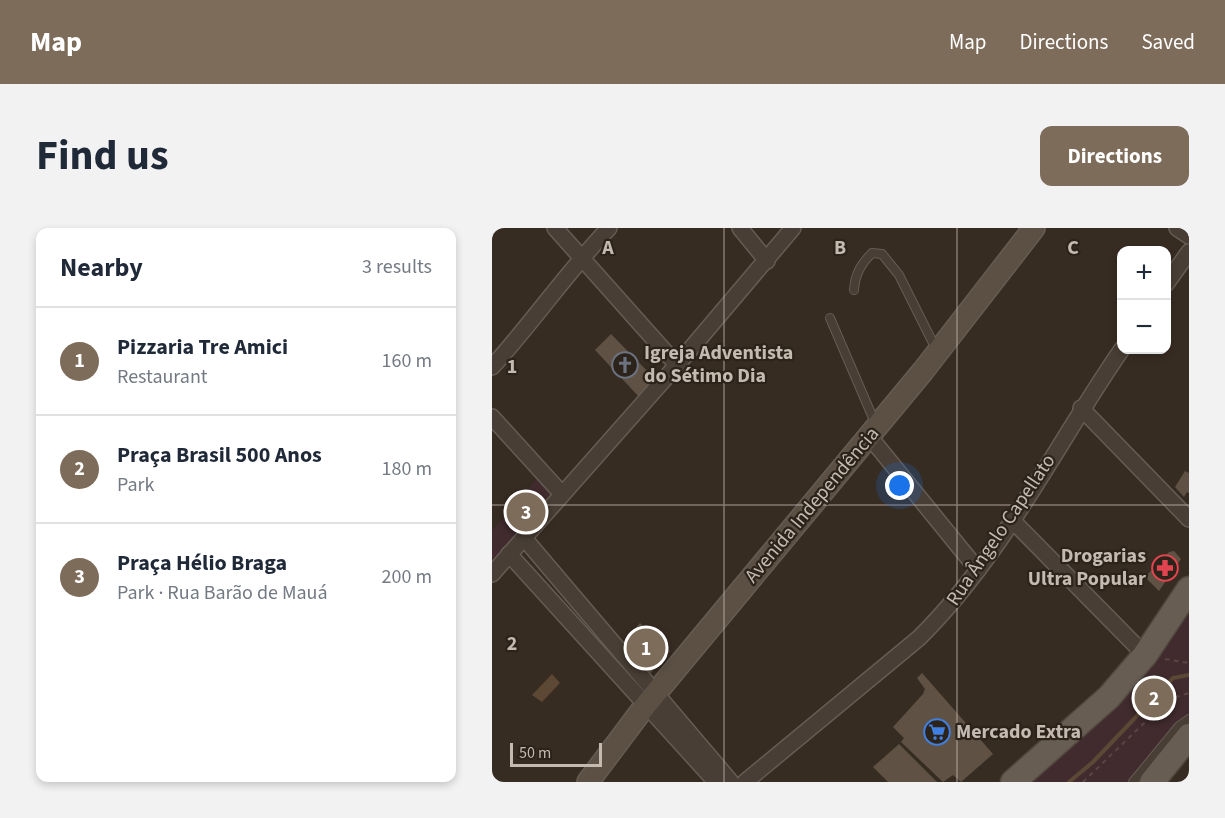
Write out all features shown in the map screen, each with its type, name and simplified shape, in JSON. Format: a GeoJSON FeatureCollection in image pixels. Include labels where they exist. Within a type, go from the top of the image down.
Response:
{"type":"FeatureCollection","features":[{"type":"Feature","properties":{"kind":"main road","name":"Avenida Independência"},"geometry":{"type":"LineString","coordinates":[[588,782],[651,700],[938,353],[1035,228]]}},
{"type":"Feature","properties":{"kind":"main road"},"geometry":{"type":"LineString","coordinates":[[1013,782],[1109,697],[1145,655],[1189,589]]}},
{"type":"Feature","properties":{"kind":"main road"},"geometry":{"type":"LineString","coordinates":[[1158,780],[1189,736]]}},
{"type":"Feature","properties":{"kind":"street"},"geometry":{"type":"LineString","coordinates":[[555,228],[677,365]]}},
{"type":"Feature","properties":{"kind":"street"},"geometry":{"type":"LineString","coordinates":[[492,366],[523,333],[581,257],[609,228]]}},
{"type":"Feature","properties":{"kind":"street"},"geometry":{"type":"LineString","coordinates":[[740,228],[767,261]]}},
{"type":"Feature","properties":{"kind":"street"},"geometry":{"type":"LineString","coordinates":[[492,574],[677,365],[793,228]]}},
{"type":"Feature","properties":{"kind":"street"},"geometry":{"type":"LineString","coordinates":[[1177,228],[1189,236]]}},
{"type":"Feature","properties":{"kind":"street"},"geometry":{"type":"LineString","coordinates":[[1171,278],[1189,252]]}},
{"type":"Feature","properties":{"kind":"street","name":"Rua Ângelo Capellato"},"geometry":{"type":"LineString","coordinates":[[745,782],[919,638],[945,613],[1012,520],[1081,408],[1119,354]]}},
{"type":"Feature","properties":{"kind":"street"},"geometry":{"type":"LineString","coordinates":[[1081,408],[1189,519]]}},
{"type":"Feature","properties":{"kind":"street"},"geometry":{"type":"LineString","coordinates":[[492,417],[562,494]]}},
{"type":"Feature","properties":{"kind":"street"},"geometry":{"type":"LineString","coordinates":[[873,431],[978,570]]}},
{"type":"Feature","properties":{"kind":"street"},"geometry":{"type":"LineString","coordinates":[[1012,520],[1145,655]]}},
{"type":"Feature","properties":{"kind":"street"},"geometry":{"type":"LineString","coordinates":[[524,538],[716,782]]}},
{"type":"Feature","properties":{"kind":"street"},"geometry":{"type":"LineString","coordinates":[[509,554],[731,782]]}},
{"type":"Feature","properties":{"kind":"lane"},"geometry":{"type":"LineString","coordinates":[[854,290],[855,276],[865,260],[872,253],[882,254],[899,275],[938,353]]}},
{"type":"Feature","properties":{"kind":"lane"},"geometry":{"type":"LineString","coordinates":[[830,318],[873,431]]}},
{"type":"Feature","properties":{"kind":"lane"},"geometry":{"type":"LineString","coordinates":[[1133,782],[1179,726],[1189,719]]}},
{"type":"Feature","properties":{"kind":"path"},"geometry":{"type":"LineString","coordinates":[[1145,655],[1189,663]]}},
{"type":"Feature","properties":{"kind":"path"},"geometry":{"type":"LineString","coordinates":[[1083,782],[1169,699],[1189,693]]}},
{"type":"Feature","properties":{"kind":"path"},"geometry":{"type":"LineString","coordinates":[[1091,776],[1093,780]]}},
{"type":"Feature","properties":{"kind":"shaded area"},"geometry":{"type":"Polygon","coordinates":[[[542,473],[560,493],[492,569],[492,531],[542,473]]]}},
{"type":"Feature","properties":{"kind":"shaded area"},"geometry":{"type":"Polygon","coordinates":[[[1189,603],[1189,722],[1139,782],[1032,782],[1142,674],[1189,603]]]}},
{"type":"Feature","properties":{"kind":"shaded area"},"geometry":{"type":"Polygon","coordinates":[[[552,674],[560,683],[542,702],[532,695],[552,674]]]}},
{"type":"Feature","properties":{"kind":"building","name":"Igreja Adventista do Sétimo Dia"},"geometry":{"type":"Polygon","coordinates":[[[611,334],[656,380],[641,399],[595,350],[611,334]]]}},
{"type":"Feature","properties":{"kind":"building"},"geometry":{"type":"Polygon","coordinates":[[[1185,471],[1189,473],[1189,493],[1187,492],[1184,497],[1175,487],[1185,471]]]}},
{"type":"Feature","properties":{"kind":"building","name":"Drogarias Ultra Popular"},"geometry":{"type":"Polygon","coordinates":[[[1174,551],[1181,559],[1159,591],[1145,577],[1169,552],[1174,551]]]}},
{"type":"Feature","properties":{"kind":"building"},"geometry":{"type":"Polygon","coordinates":[[[640,623],[670,651],[650,674],[622,644],[640,623]]]}},
{"type":"Feature","properties":{"kind":"building","name":"Mercado Extra"},"geometry":{"type":"Polygon","coordinates":[[[922,673],[993,754],[961,782],[953,775],[943,782],[901,742],[904,738],[893,727],[923,694],[925,689],[917,678],[922,673]]]}},
{"type":"Feature","properties":{"kind":"building"},"geometry":{"type":"Polygon","coordinates":[[[899,744],[937,782],[888,782],[873,767],[899,744]]]}},
{"type":"Feature","properties":{"kind":"waterway"},"geometry":{"type":"LineString","coordinates":[[1069,782],[1093,762],[1173,678],[1189,675]]}},
{"type":"Feature","properties":{"kind":"place","name":"Igreja Adventista do Sétimo Dia"},"geometry":{"type":"Point","coordinates":[625,365]}},
{"type":"Feature","properties":{"kind":"place","name":"Praça Hélio Braga"},"geometry":{"type":"Point","coordinates":[526,512]}},
{"type":"Feature","properties":{"kind":"place","name":"Drogarias Ultra Popular"},"geometry":{"type":"Point","coordinates":[1165,568]}},
{"type":"Feature","properties":{"kind":"place","name":"Pizzaria Tre Amici"},"geometry":{"type":"Point","coordinates":[646,648]}},
{"type":"Feature","properties":{"kind":"place","name":"Praça Brasil 500 Anos"},"geometry":{"type":"Point","coordinates":[1154,698]}},
{"type":"Feature","properties":{"kind":"place","name":"Mercado Extra"},"geometry":{"type":"Point","coordinates":[937,732]}}]}
